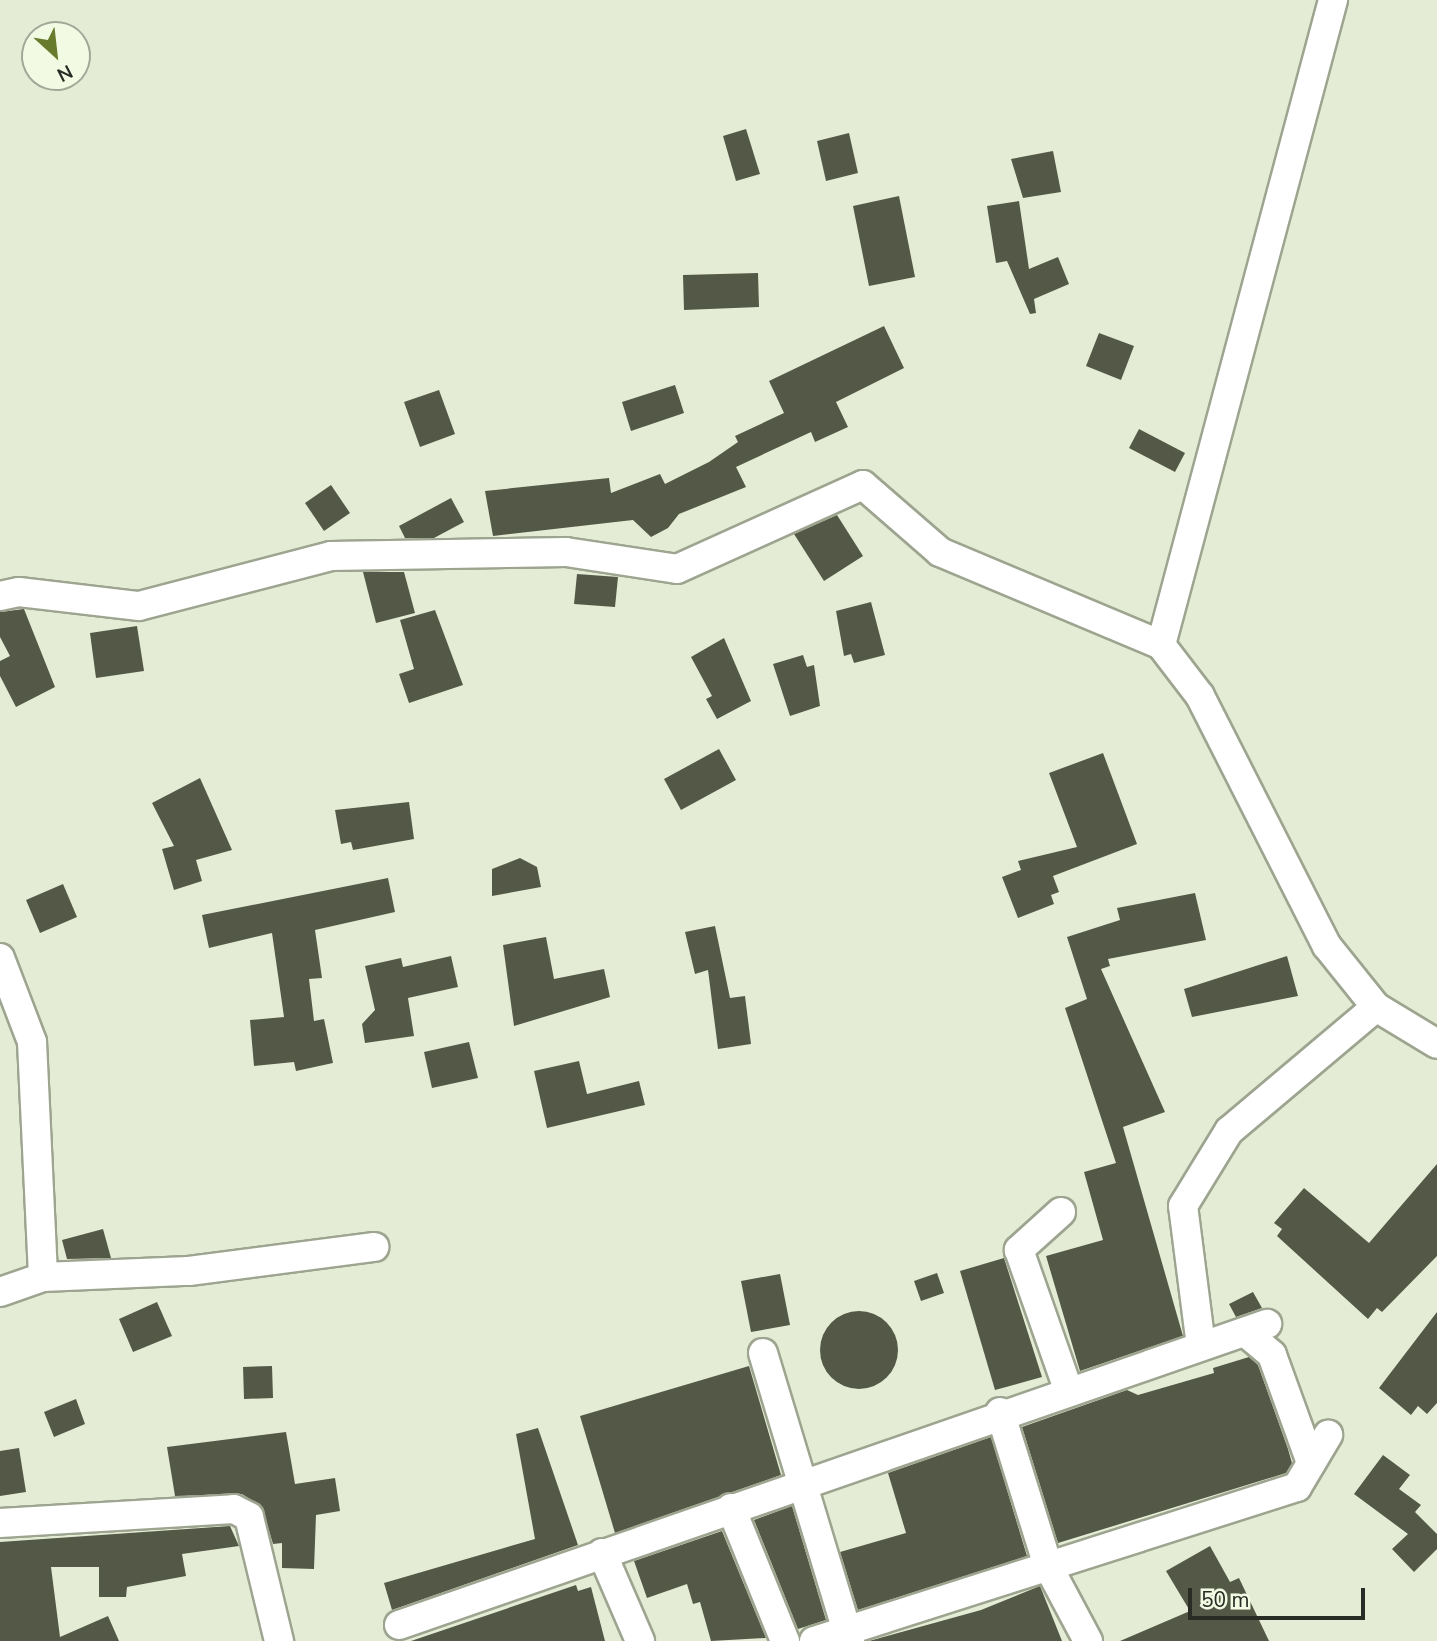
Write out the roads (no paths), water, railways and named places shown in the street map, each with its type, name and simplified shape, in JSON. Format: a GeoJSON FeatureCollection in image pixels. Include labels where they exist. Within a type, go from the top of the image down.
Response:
{"type":"FeatureCollection","features":[{"type":"Feature","properties":{"kind":"street"},"geometry":{"type":"LineString","coordinates":[[1161,645],[1332,0]]}},
{"type":"Feature","properties":{"kind":"street"},"geometry":{"type":"LineString","coordinates":[[0,596],[19,592],[139,606],[331,556],[566,552],[677,569],[863,485],[940,552],[1161,645],[1200,696],[1327,946],[1376,1007],[1437,1044]]}},
{"type":"Feature","properties":{"kind":"street"},"geometry":{"type":"LineString","coordinates":[[0,958],[32,1042],[43,1277]]}},
{"type":"Feature","properties":{"kind":"street"},"geometry":{"type":"LineString","coordinates":[[1201,1346],[1182,1206],[1229,1131],[1376,1007]]}},
{"type":"Feature","properties":{"kind":"street"},"geometry":{"type":"LineString","coordinates":[[1061,1212],[1019,1250],[1068,1389]]}},
{"type":"Feature","properties":{"kind":"street"},"geometry":{"type":"LineString","coordinates":[[0,1292],[43,1277],[189,1271],[374,1247]]}},
{"type":"Feature","properties":{"kind":"street"},"geometry":{"type":"LineString","coordinates":[[399,1625],[731,1508],[802,1487],[1000,1412],[1256,1328],[1272,1355],[1311,1463]]}},
{"type":"Feature","properties":{"kind":"street"},"geometry":{"type":"LineString","coordinates":[[763,1353],[848,1636]]}},
{"type":"Feature","properties":{"kind":"street"},"geometry":{"type":"LineString","coordinates":[[1000,1412],[1048,1566],[1088,1641]]}},
{"type":"Feature","properties":{"kind":"street"},"geometry":{"type":"LineString","coordinates":[[814,1641],[848,1636],[1048,1566],[1297,1487],[1328,1435]]}},
{"type":"Feature","properties":{"kind":"street"},"geometry":{"type":"LineString","coordinates":[[731,1508],[785,1641]]}},
{"type":"Feature","properties":{"kind":"street"},"geometry":{"type":"LineString","coordinates":[[0,1524],[234,1509],[249,1517],[279,1641]]}},
{"type":"Feature","properties":{"kind":"street"},"geometry":{"type":"LineString","coordinates":[[602,1553],[640,1641]]}}]}
